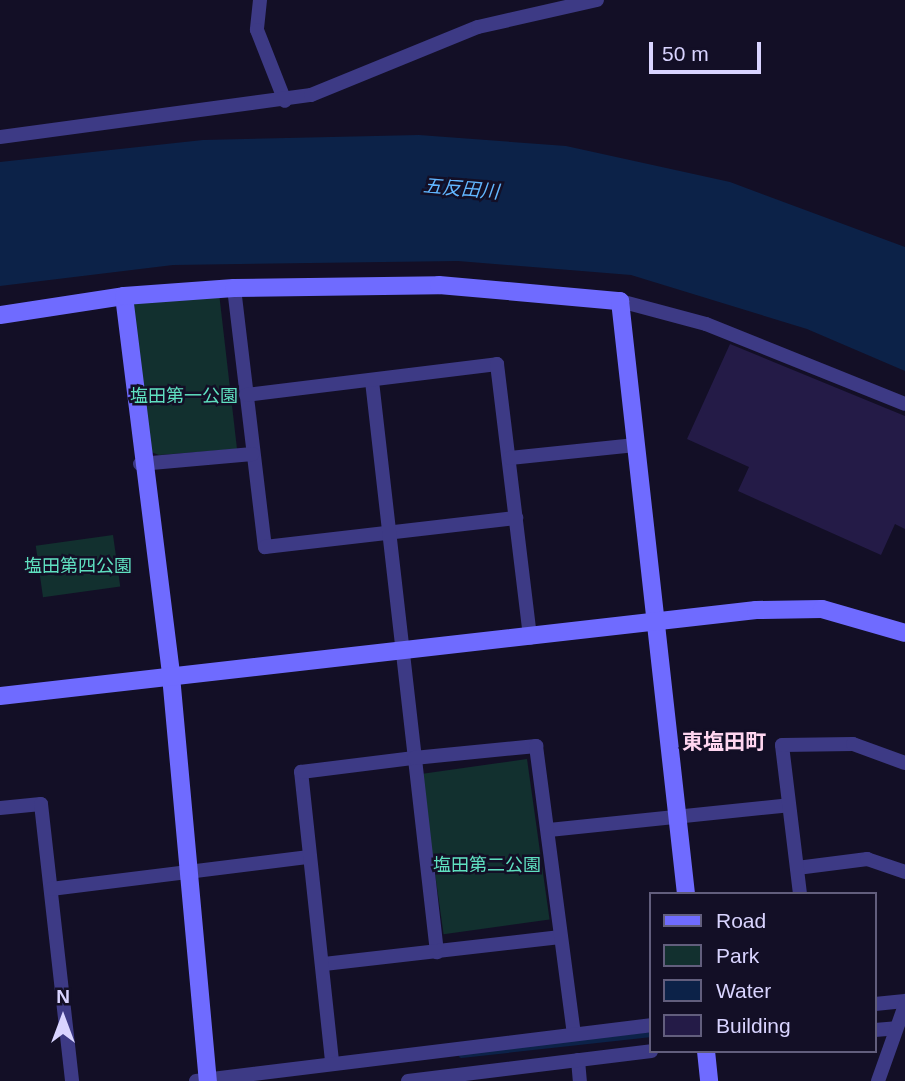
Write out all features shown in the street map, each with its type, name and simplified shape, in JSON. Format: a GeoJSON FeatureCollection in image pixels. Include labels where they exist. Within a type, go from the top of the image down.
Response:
{"type":"FeatureCollection","features":[{"type":"Feature","properties":{"kind":"street"},"geometry":{"type":"LineString","coordinates":[[260,0],[257,30],[285,101]]}},
{"type":"Feature","properties":{"kind":"street"},"geometry":{"type":"LineString","coordinates":[[0,137],[285,101],[359,80],[478,27],[597,0]]}},
{"type":"Feature","properties":{"kind":"street"},"geometry":{"type":"LineString","coordinates":[[0,315],[124,296],[234,288],[439,285],[620,301],[706,324],[905,404]]}},
{"type":"Feature","properties":{"kind":"street"},"geometry":{"type":"LineString","coordinates":[[234,288],[265,547],[516,518]]}},
{"type":"Feature","properties":{"kind":"street"},"geometry":{"type":"LineString","coordinates":[[124,296],[140,464],[170,676],[190,872],[204,1081],[332,1061],[650,1025]]}},
{"type":"Feature","properties":{"kind":"street"},"geometry":{"type":"LineString","coordinates":[[620,301],[653,622],[686,892]]}},
{"type":"Feature","properties":{"kind":"street"},"geometry":{"type":"LineString","coordinates":[[246,395],[497,365],[530,638]]}},
{"type":"Feature","properties":{"kind":"street"},"geometry":{"type":"LineString","coordinates":[[372,382],[437,952]]}},
{"type":"Feature","properties":{"kind":"street"},"geometry":{"type":"LineString","coordinates":[[510,458],[635,445]]}},
{"type":"Feature","properties":{"kind":"street"},"geometry":{"type":"LineString","coordinates":[[140,464],[253,454]]}},
{"type":"Feature","properties":{"kind":"street"},"geometry":{"type":"LineString","coordinates":[[0,696],[653,622],[822,609],[905,633]]}},
{"type":"Feature","properties":{"kind":"street"},"geometry":{"type":"LineString","coordinates":[[800,892],[782,745],[853,744],[905,763]]}},
{"type":"Feature","properties":{"kind":"street"},"geometry":{"type":"LineString","coordinates":[[332,1061],[324,964],[309,857],[301,772],[414,758],[536,746],[574,1034]]}},
{"type":"Feature","properties":{"kind":"street"},"geometry":{"type":"LineString","coordinates":[[0,808],[41,804],[72,1081]]}},
{"type":"Feature","properties":{"kind":"street"},"geometry":{"type":"LineString","coordinates":[[549,830],[789,806]]}},
{"type":"Feature","properties":{"kind":"street"},"geometry":{"type":"LineString","coordinates":[[51,889],[309,857]]}},
{"type":"Feature","properties":{"kind":"street"},"geometry":{"type":"LineString","coordinates":[[797,868],[867,859],[905,873]]}},
{"type":"Feature","properties":{"kind":"street"},"geometry":{"type":"LineString","coordinates":[[324,964],[560,937]]}},
{"type":"Feature","properties":{"kind":"street"},"geometry":{"type":"LineString","coordinates":[[877,1004],[905,1003],[878,1081]]}},
{"type":"Feature","properties":{"kind":"street"},"geometry":{"type":"LineString","coordinates":[[877,1030],[896,1028]]}},
{"type":"Feature","properties":{"kind":"street"},"geometry":{"type":"LineString","coordinates":[[463,1046],[465,1077]]}},
{"type":"Feature","properties":{"kind":"street"},"geometry":{"type":"LineString","coordinates":[[408,1081],[465,1077],[650,1051]]}},
{"type":"Feature","properties":{"kind":"street"},"geometry":{"type":"LineString","coordinates":[[705,1053],[709,1081]]}},
{"type":"Feature","properties":{"kind":"street"},"geometry":{"type":"LineString","coordinates":[[578,1060],[580,1081]]}},
{"type":"Feature","properties":{"kind":"green space","name":"塩田第一公園"},"geometry":{"type":"Polygon","coordinates":[[[219,293],[237,449],[159,455],[143,449],[129,300],[219,293]]]}},
{"type":"Feature","properties":{"kind":"green space","name":"塩田第四公園"},"geometry":{"type":"Polygon","coordinates":[[[113,535],[120,586],[43,597],[36,546],[113,535]]]}},
{"type":"Feature","properties":{"kind":"green space","name":"塩田第二公園"},"geometry":{"type":"Polygon","coordinates":[[[527,759],[550,919],[444,934],[421,774],[527,759]]]}},
{"type":"Feature","properties":{"kind":"water","name":"五反田川"},"geometry":{"type":"Polygon","coordinates":[[[419,135],[566,146],[730,182],[905,247],[905,371],[807,329],[631,275],[458,261],[173,265],[0,286],[0,162],[203,140],[419,135]]]}},
{"type":"Feature","properties":{"kind":"building"},"geometry":{"type":"Polygon","coordinates":[[[730,344],[905,416],[905,529],[895,524],[881,555],[738,491],[749,467],[687,439],[730,344]]]}},
{"type":"Feature","properties":{"kind":"waterway"},"geometry":{"type":"LineString","coordinates":[[461,1055],[650,1034]]}},
{"type":"Feature","properties":{"kind":"district","name":"東塩田町"},"geometry":{"type":"Point","coordinates":[724,742]}}]}
